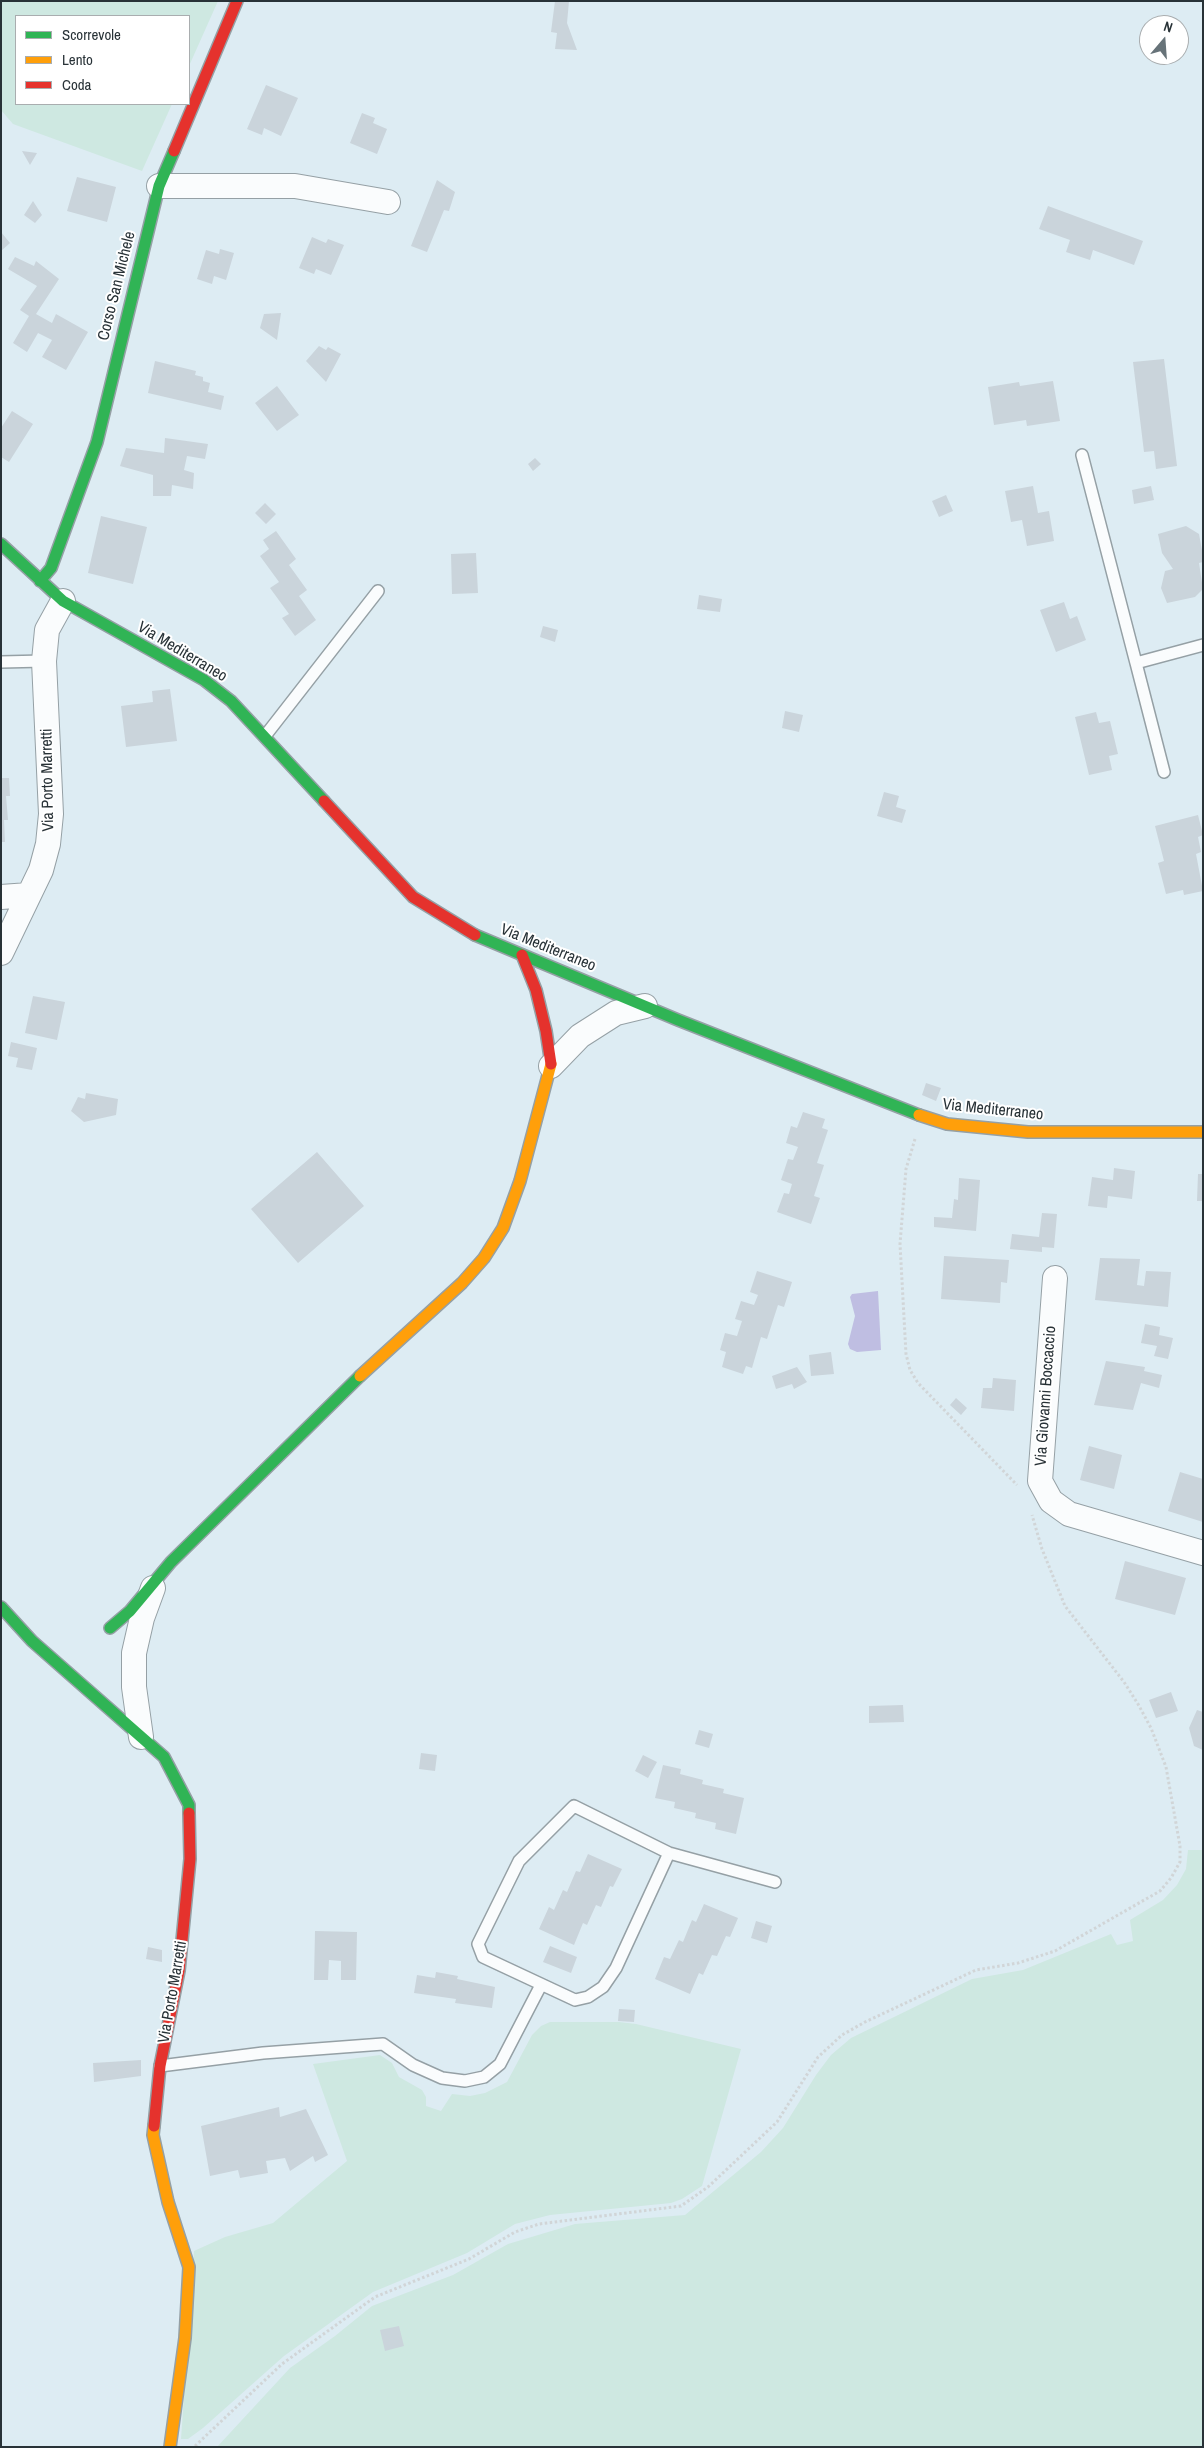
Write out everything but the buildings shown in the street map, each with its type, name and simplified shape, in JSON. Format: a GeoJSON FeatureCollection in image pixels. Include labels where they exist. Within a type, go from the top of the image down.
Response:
{"type":"FeatureCollection","features":[{"type":"Feature","properties":{"kind":"street","name":"Corso San Michele"},"geometry":{"type":"LineString","coordinates":[[40,580],[51,568],[96,442],[159,186],[237,1]]}},
{"type":"Feature","properties":{"kind":"street"},"geometry":{"type":"LineString","coordinates":[[159,186],[295,186],[388,202]]}},
{"type":"Feature","properties":{"kind":"street","name":"Via Mediterraneo"},"geometry":{"type":"LineString","coordinates":[[1,544],[62,601],[167,658],[204,680],[231,701],[413,897],[447,920],[480,938],[922,1116],[947,1124],[1028,1132],[1203,1132]]}},
{"type":"Feature","properties":{"kind":"street","name":"Via Porto Marretti"},"geometry":{"type":"LineString","coordinates":[[1,953],[41,870],[48,844],[51,814],[44,661],[47,630],[62,601]]}},
{"type":"Feature","properties":{"kind":"street"},"geometry":{"type":"LineString","coordinates":[[1,897],[29,895]]}},
{"type":"Feature","properties":{"kind":"street"},"geometry":{"type":"LineString","coordinates":[[110,1628],[130,1611],[154,1586],[178,1556],[383,1353],[462,1283],[484,1258],[503,1228],[520,1181],[551,1066],[546,1031],[536,990],[522,955]]}},
{"type":"Feature","properties":{"kind":"street"},"geometry":{"type":"LineString","coordinates":[[551,1066],[580,1036],[616,1012],[646,1006]]}},
{"type":"Feature","properties":{"kind":"street","name":"Via Giovanni Boccaccio"},"geometry":{"type":"LineString","coordinates":[[1055,1278],[1040,1481],[1051,1501],[1070,1514],[1203,1553]]}},
{"type":"Feature","properties":{"kind":"street"},"geometry":{"type":"LineString","coordinates":[[141,1737],[134,1687],[134,1653],[142,1618],[154,1586]]}},
{"type":"Feature","properties":{"kind":"street","name":"Via Porto Marretti"},"geometry":{"type":"LineString","coordinates":[[1,1608],[32,1641],[164,1757],[189,1804],[190,1859],[179,1971],[160,2066],[154,2135],[168,2202],[189,2267],[185,2338],[170,2447]]}},
{"type":"Feature","properties":{"kind":"lane"},"geometry":{"type":"LineString","coordinates":[[1082,455],[1164,772]]}},
{"type":"Feature","properties":{"kind":"lane"},"geometry":{"type":"LineString","coordinates":[[265,736],[378,591]]}},
{"type":"Feature","properties":{"kind":"lane"},"geometry":{"type":"LineString","coordinates":[[1136,662],[1203,646]]}},
{"type":"Feature","properties":{"kind":"lane"},"geometry":{"type":"LineString","coordinates":[[1,662],[44,661]]}},
{"type":"Feature","properties":{"kind":"lane"},"geometry":{"type":"LineString","coordinates":[[669,1853],[616,1968],[603,1987],[588,1997],[575,2000],[483,1957],[478,1944],[519,1861],[574,1806],[669,1853],[775,1882]]}},
{"type":"Feature","properties":{"kind":"lane"},"geometry":{"type":"LineString","coordinates":[[160,2066],[263,2053],[383,2044],[413,2065],[442,2078],[465,2081],[484,2078],[500,2064],[541,1985]]}},
{"type":"Feature","properties":{"kind":"path"},"geometry":{"type":"LineString","coordinates":[[922,1116],[906,1169],[901,1216],[900,1253],[906,1354],[910,1370],[918,1383],[1012,1478],[1022,1492]]}},
{"type":"Feature","properties":{"kind":"path"},"geometry":{"type":"LineString","coordinates":[[195,2447],[282,2364],[375,2297],[469,2258],[515,2232],[539,2224],[681,2206],[708,2187],[777,2122],[790,2106],[813,2064],[842,2035],[865,2022],[976,1970],[1018,1963],[1055,1951],[1160,1891],[1171,1878],[1180,1862],[1180,1846],[1166,1768],[1152,1728],[1138,1704],[1124,1682],[1065,1606],[1042,1549],[1031,1510]]}},
{"type":"Feature","properties":{"kind":"green space"},"geometry":{"type":"Polygon","coordinates":[[[1,1],[218,1],[190,64],[190,15],[15,15],[15,105],[172,105],[142,171],[13,124],[1,110],[1,1]]]}},
{"type":"Feature","properties":{"kind":"green space"},"geometry":{"type":"Polygon","coordinates":[[[1188,1850],[1203,1850],[1203,2447],[217,2447],[290,2368],[335,2336],[372,2306],[453,2275],[508,2244],[575,2224],[685,2215],[761,2152],[783,2128],[816,2075],[831,2055],[851,2038],[972,1979],[1023,1970],[1111,1934],[1117,1945],[1133,1941],[1130,1920],[1163,1900],[1177,1885],[1186,1869],[1188,1850]]]}},
{"type":"Feature","properties":{"kind":"green space"},"geometry":{"type":"Polygon","coordinates":[[[550,2022],[619,2022],[636,2024],[741,2049],[702,2186],[682,2199],[671,2203],[550,2215],[515,2224],[467,2253],[373,2292],[284,2356],[203,2428],[188,2439],[181,2439],[194,2251],[225,2237],[273,2223],[347,2161],[313,2064],[380,2055],[392,2063],[399,2077],[422,2090],[426,2097],[426,2106],[441,2111],[452,2094],[470,2096],[485,2093],[507,2082],[532,2035],[541,2026],[550,2022]]]}},
{"type":"Feature","properties":{"kind":"water"},"geometry":{"type":"Polygon","coordinates":[[[878,1291],[881,1350],[857,1352],[850,1349],[848,1344],[855,1316],[850,1297],[852,1294],[878,1291]]]}},
{"type":"Feature","properties":{"kind":"traffic: fast"},"geometry":{"type":"LineString","coordinates":[[40,581],[51,568],[97,442],[159,186],[174,151]]}},
{"type":"Feature","properties":{"kind":"traffic: fast"},"geometry":{"type":"LineString","coordinates":[[1,544],[63,601],[204,680],[231,701],[324,801]]}},
{"type":"Feature","properties":{"kind":"traffic: fast"},"geometry":{"type":"LineString","coordinates":[[475,935],[678,1020],[919,1115]]}},
{"type":"Feature","properties":{"kind":"traffic: fast"},"geometry":{"type":"LineString","coordinates":[[110,1628],[130,1611],[171,1562],[360,1376]]}},
{"type":"Feature","properties":{"kind":"traffic: fast"},"geometry":{"type":"LineString","coordinates":[[1,1607],[32,1641],[164,1757],[189,1805],[189,1813]]}},
{"type":"Feature","properties":{"kind":"traffic: slow"},"geometry":{"type":"LineString","coordinates":[[360,1376],[462,1283],[484,1258],[503,1228],[520,1181],[551,1064]]}},
{"type":"Feature","properties":{"kind":"traffic: slow"},"geometry":{"type":"LineString","coordinates":[[919,1115],[947,1124],[1028,1132],[1203,1132]]}},
{"type":"Feature","properties":{"kind":"traffic: slow"},"geometry":{"type":"LineString","coordinates":[[154,2126],[153,2135],[168,2202],[189,2267],[185,2338],[170,2447]]}},
{"type":"Feature","properties":{"kind":"traffic: jam"},"geometry":{"type":"LineString","coordinates":[[174,151],[237,1]]}},
{"type":"Feature","properties":{"kind":"traffic: jam"},"geometry":{"type":"LineString","coordinates":[[324,801],[413,897],[475,935]]}},
{"type":"Feature","properties":{"kind":"traffic: jam"},"geometry":{"type":"LineString","coordinates":[[522,955],[536,990],[546,1031],[551,1064]]}},
{"type":"Feature","properties":{"kind":"traffic: jam"},"geometry":{"type":"LineString","coordinates":[[154,2126],[160,2066],[179,1971],[190,1859],[189,1813]]}}]}
